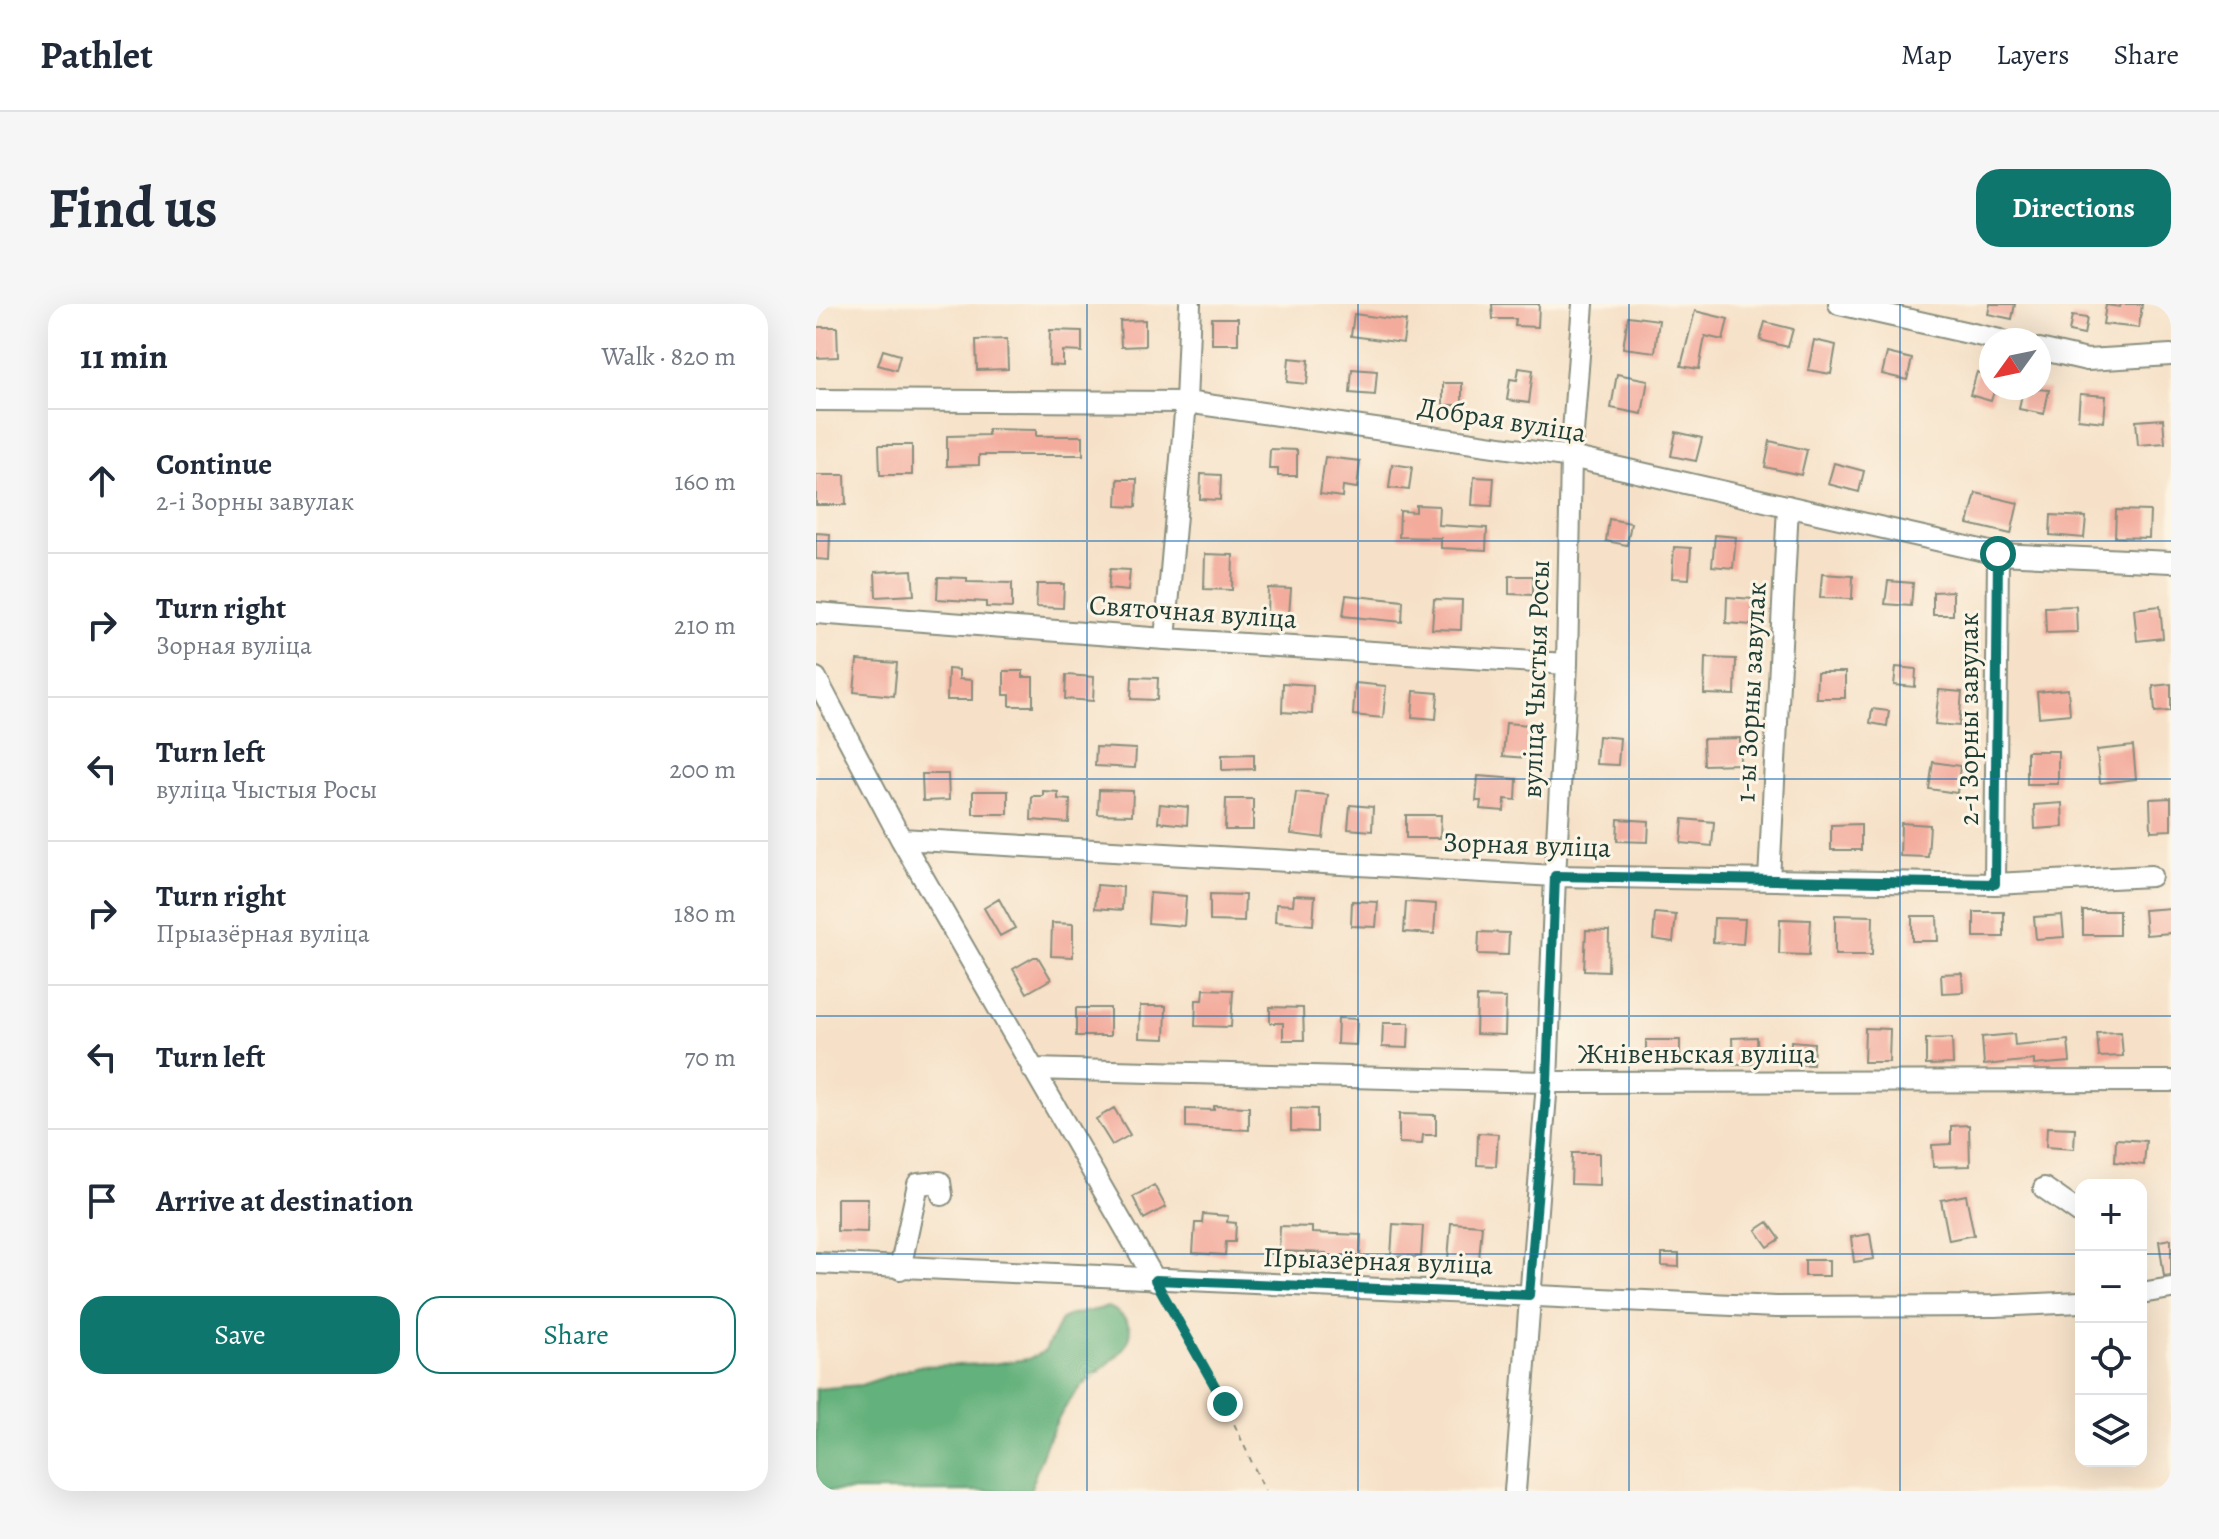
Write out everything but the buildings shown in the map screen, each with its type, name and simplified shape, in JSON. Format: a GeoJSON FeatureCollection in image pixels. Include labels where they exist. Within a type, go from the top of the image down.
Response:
{"type":"FeatureCollection","features":[{"type":"Feature","properties":{"kind":"street"},"geometry":{"type":"LineString","coordinates":[[1165,639],[1186,402],[1190,304]]}},
{"type":"Feature","properties":{"kind":"street","name":"вуліца Чыстыя Росы"},"geometry":{"type":"LineString","coordinates":[[1515,1491],[1547,1082],[1567,664],[1571,457],[1583,304]]}},
{"type":"Feature","properties":{"kind":"street"},"geometry":{"type":"LineString","coordinates":[[1839,304],[1979,335]]}},
{"type":"Feature","properties":{"kind":"street"},"geometry":{"type":"LineString","coordinates":[[2051,352],[2087,360],[2171,355]]}},
{"type":"Feature","properties":{"kind":"street","name":"Добрая вуліца"},"geometry":{"type":"LineString","coordinates":[[816,400],[1186,402],[1571,457],[1998,554],[2171,562]]}},
{"type":"Feature","properties":{"kind":"street","name":"1-ы Зорны завулак"},"geometry":{"type":"LineString","coordinates":[[1769,880],[1788,506]]}},
{"type":"Feature","properties":{"kind":"street","name":"2-і Зорны завулак"},"geometry":{"type":"LineString","coordinates":[[1995,884],[1998,554]]}},
{"type":"Feature","properties":{"kind":"street","name":"Святочная вуліца"},"geometry":{"type":"LineString","coordinates":[[816,613],[1567,664]]}},
{"type":"Feature","properties":{"kind":"street"},"geometry":{"type":"LineString","coordinates":[[816,678],[901,839],[1155,1280]]}},
{"type":"Feature","properties":{"kind":"street","name":"Зорная вуліца"},"geometry":{"type":"LineString","coordinates":[[901,839],[1555,876],[1995,884],[2151,876]]}},
{"type":"Feature","properties":{"kind":"street","name":"Жнівеньская вуліца"},"geometry":{"type":"LineString","coordinates":[[1032,1069],[1547,1082],[2171,1081]]}},
{"type":"Feature","properties":{"kind":"street"},"geometry":{"type":"LineString","coordinates":[[900,1269],[918,1184],[940,1182],[942,1195]]}},
{"type":"Feature","properties":{"kind":"street"},"geometry":{"type":"LineString","coordinates":[[2044,1188],[2075,1210]]}},
{"type":"Feature","properties":{"kind":"street","name":"Прыазёрная вуліца"},"geometry":{"type":"LineString","coordinates":[[816,1263],[1776,1307],[1995,1306],[2075,1302]]}},
{"type":"Feature","properties":{"kind":"street"},"geometry":{"type":"LineString","coordinates":[[2147,1292],[2171,1288]]}},
{"type":"Feature","properties":{"kind":"path"},"geometry":{"type":"LineString","coordinates":[[1155,1280],[1225,1404],[1265,1491]]}},
{"type":"Feature","properties":{"kind":"green space"},"geometry":{"type":"Polygon","coordinates":[[[1108,1307],[1125,1320],[1130,1329],[1129,1339],[1119,1353],[1083,1385],[1061,1414],[1030,1491],[816,1491],[816,1389],[861,1385],[918,1366],[991,1364],[1028,1359],[1045,1351],[1061,1320],[1067,1316],[1108,1307]]]}},
{"type":"Feature","properties":{"kind":"route"},"geometry":{"type":"LineString","coordinates":[[1225,1404],[1155,1280],[1529,1295],[1547,1082],[1555,876],[1995,884],[1998,554]]}}]}
